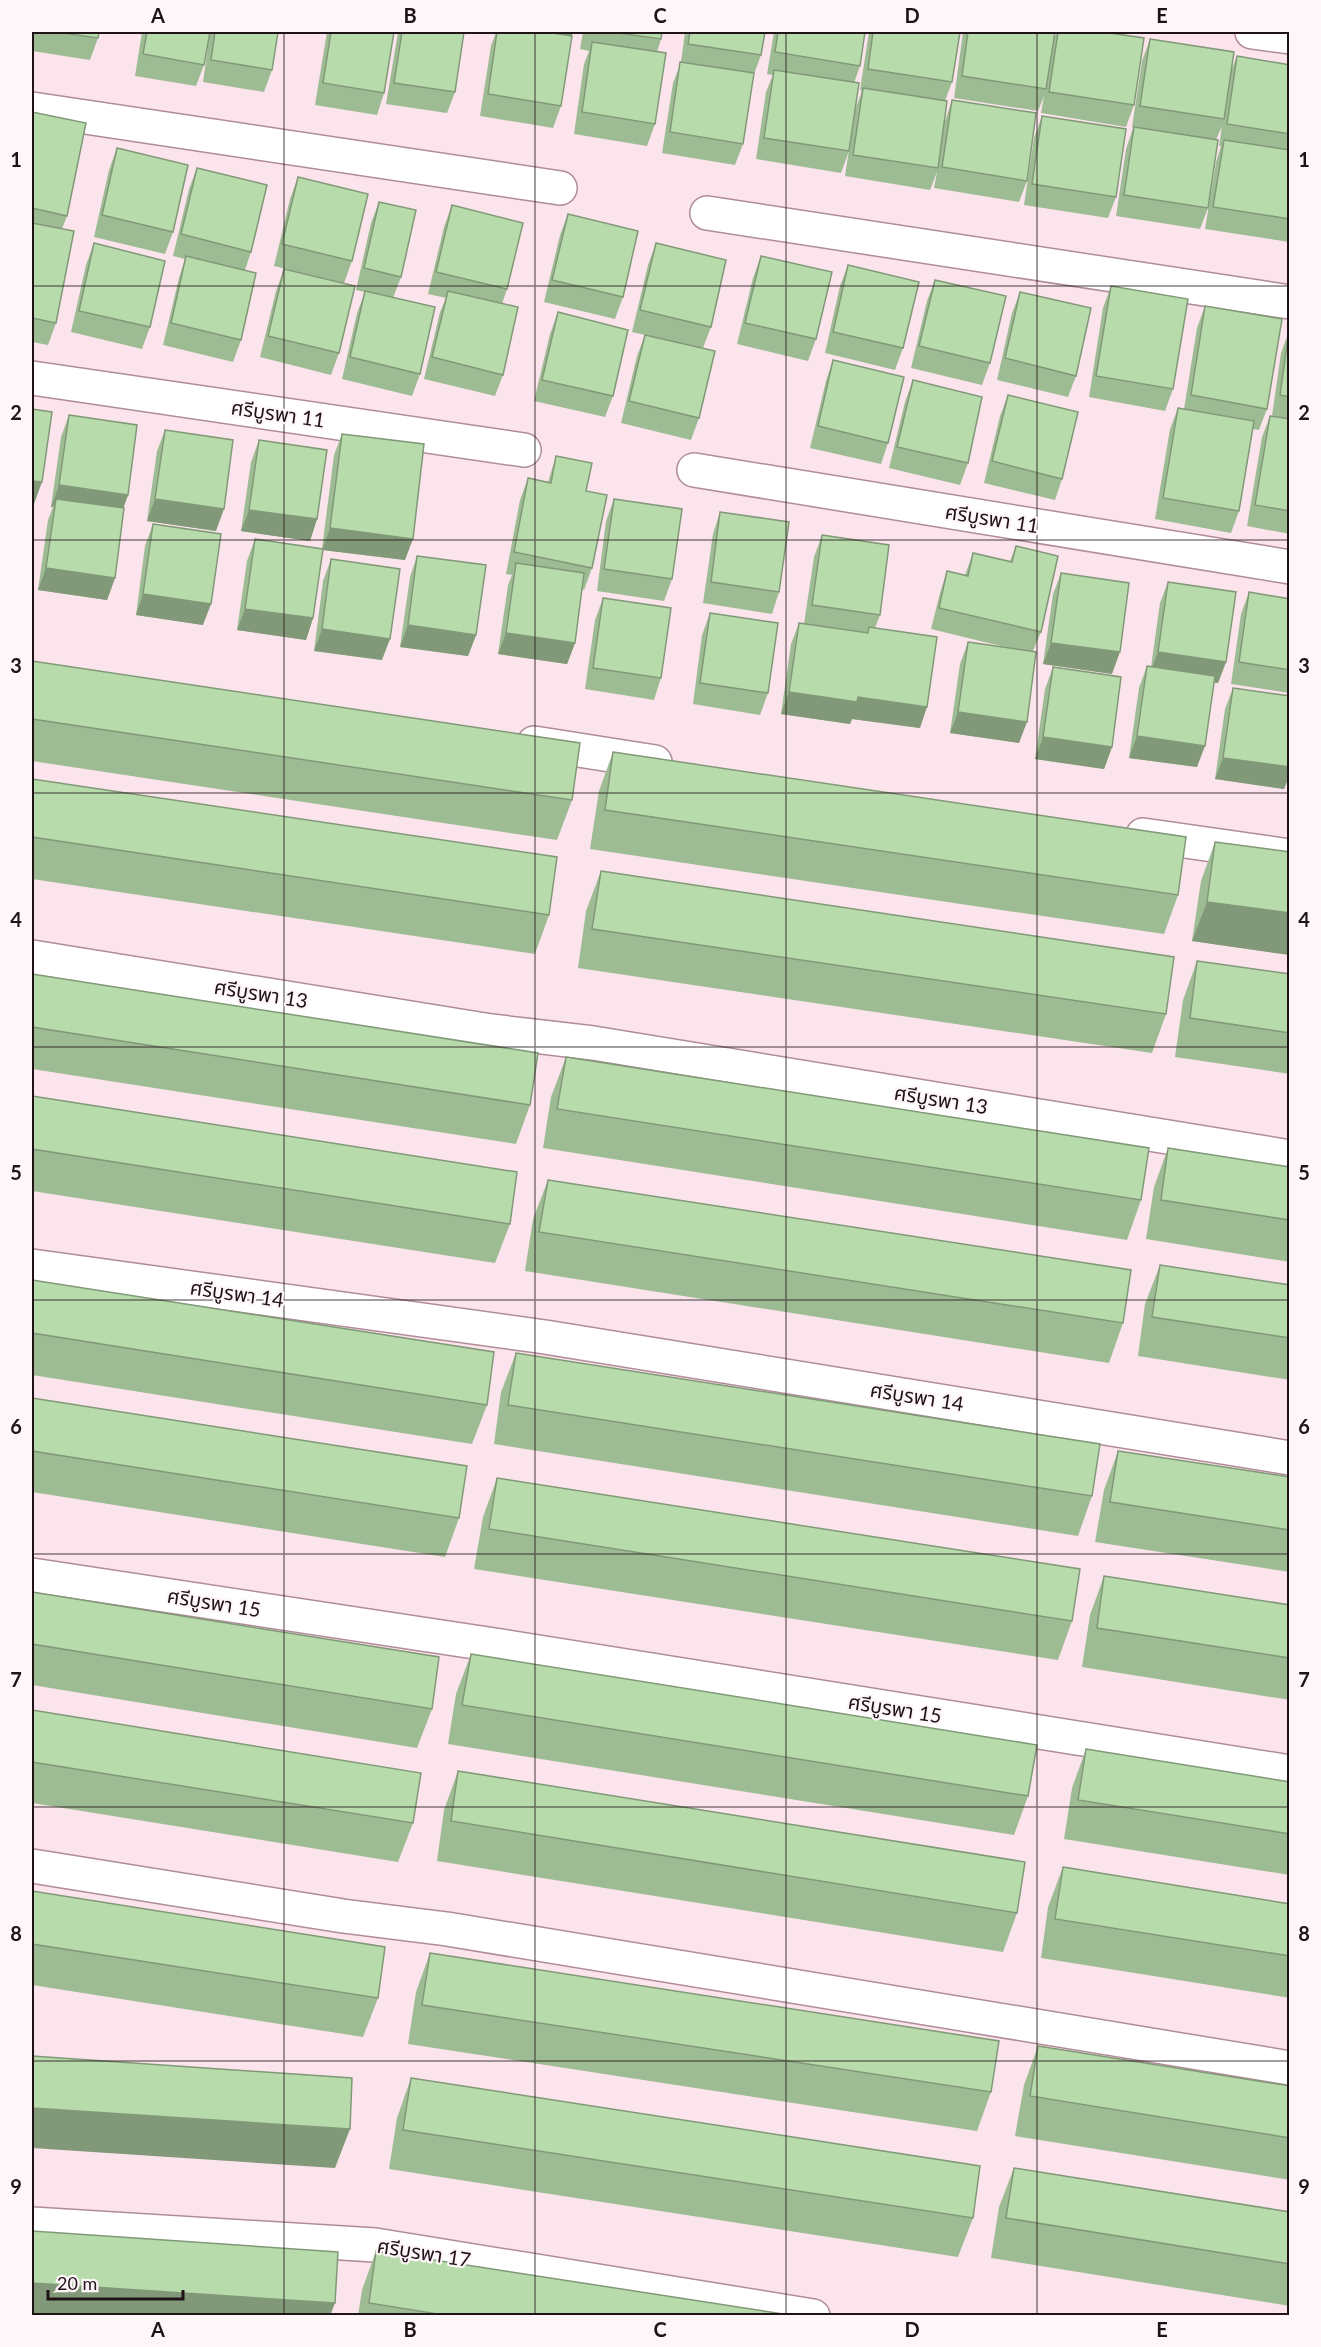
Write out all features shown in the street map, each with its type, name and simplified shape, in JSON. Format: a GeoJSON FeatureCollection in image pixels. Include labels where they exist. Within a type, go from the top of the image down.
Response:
{"type":"FeatureCollection","features":[{"type":"Feature","properties":{"kind":"street"},"geometry":{"type":"LineString","coordinates":[[1252,32],[1290,37]]}},
{"type":"Feature","properties":{"kind":"street"},"geometry":{"type":"LineString","coordinates":[[32,110],[560,188]]}},
{"type":"Feature","properties":{"kind":"street"},"geometry":{"type":"LineString","coordinates":[[707,213],[1290,302]]}},
{"type":"Feature","properties":{"kind":"street","name":"ศรีบูรพา 11"},"geometry":{"type":"LineString","coordinates":[[32,378],[524,450]]}},
{"type":"Feature","properties":{"kind":"street","name":"ศรีบูรพา 11"},"geometry":{"type":"LineString","coordinates":[[694,470],[1290,567]]}},
{"type":"Feature","properties":{"kind":"street"},"geometry":{"type":"LineString","coordinates":[[507,739],[689,767]]}},
{"type":"Feature","properties":{"kind":"street"},"geometry":{"type":"LineString","coordinates":[[1113,830],[1290,856]]}},
{"type":"Feature","properties":{"kind":"street","name":"ศรีบูรพา 13"},"geometry":{"type":"LineString","coordinates":[[32,957],[491,1031],[593,1043],[1290,1157]]}},
{"type":"Feature","properties":{"kind":"street","name":"ศรีบูรพา 14"},"geometry":{"type":"LineString","coordinates":[[32,1266],[545,1337],[1290,1458]]}},
{"type":"Feature","properties":{"kind":"street","name":"ศรีบูรพา 15"},"geometry":{"type":"LineString","coordinates":[[32,1575],[501,1646],[1290,1772]]}},
{"type":"Feature","properties":{"kind":"street"},"geometry":{"type":"LineString","coordinates":[[32,1866],[343,1916],[447,1929],[1290,2068]]}},
{"type":"Feature","properties":{"kind":"street","name":"ศรีบูรพา 17"},"geometry":{"type":"LineString","coordinates":[[32,2224],[375,2245],[813,2316]]}},
{"type":"Feature","properties":{"kind":"building"},"geometry":{"type":"Polygon","coordinates":[[[55,32],[99,32],[98,38],[55,32]]]}},
{"type":"Feature","properties":{"kind":"building"},"geometry":{"type":"Polygon","coordinates":[[[147,32],[210,32],[204,65],[143,54],[147,32]]]}},
{"type":"Feature","properties":{"kind":"building"},"geometry":{"type":"Polygon","coordinates":[[[215,32],[278,32],[272,70],[211,60],[215,32]]]}},
{"type":"Feature","properties":{"kind":"building"},"geometry":{"type":"Polygon","coordinates":[[[331,32],[394,32],[384,93],[323,83],[331,32]]]}},
{"type":"Feature","properties":{"kind":"building"},"geometry":{"type":"Polygon","coordinates":[[[402,32],[464,32],[455,92],[394,83],[402,32]]]}},
{"type":"Feature","properties":{"kind":"building"},"geometry":{"type":"Polygon","coordinates":[[[497,32],[546,32],[572,36],[561,106],[488,94],[497,32]]]}},
{"type":"Feature","properties":{"kind":"building"},"geometry":{"type":"Polygon","coordinates":[[[611,32],[662,32],[661,39],[611,32]]]}},
{"type":"Feature","properties":{"kind":"building"},"geometry":{"type":"Polygon","coordinates":[[[690,32],[765,32],[761,55],[688,44],[690,32]]]}},
{"type":"Feature","properties":{"kind":"building"},"geometry":{"type":"Polygon","coordinates":[[[778,32],[865,32],[860,66],[775,52],[778,32]]]}},
{"type":"Feature","properties":{"kind":"building"},"geometry":{"type":"Polygon","coordinates":[[[873,32],[960,32],[952,82],[868,69],[873,32]]]}},
{"type":"Feature","properties":{"kind":"building"},"geometry":{"type":"Polygon","coordinates":[[[968,32],[1055,32],[1046,89],[962,76],[968,32]]]}},
{"type":"Feature","properties":{"kind":"building"},"geometry":{"type":"Polygon","coordinates":[[[1058,32],[1103,32],[1144,38],[1134,105],[1049,92],[1058,32]]]}},
{"type":"Feature","properties":{"kind":"building"},"geometry":{"type":"Polygon","coordinates":[[[1150,39],[1234,52],[1224,119],[1140,106],[1150,39]]]}},
{"type":"Feature","properties":{"kind":"building"},"geometry":{"type":"Polygon","coordinates":[[[592,42],[666,53],[655,124],[582,112],[592,42]]]}},
{"type":"Feature","properties":{"kind":"building"},"geometry":{"type":"Polygon","coordinates":[[[1237,56],[1290,65],[1290,134],[1227,124],[1237,56]]]}},
{"type":"Feature","properties":{"kind":"building"},"geometry":{"type":"Polygon","coordinates":[[[680,62],[754,73],[743,144],[670,132],[680,62]]]}},
{"type":"Feature","properties":{"kind":"building"},"geometry":{"type":"Polygon","coordinates":[[[774,70],[859,83],[849,151],[764,138],[774,70]]]}},
{"type":"Feature","properties":{"kind":"building"},"geometry":{"type":"Polygon","coordinates":[[[863,88],[947,101],[938,168],[853,155],[863,88]]]}},
{"type":"Feature","properties":{"kind":"building"},"geometry":{"type":"Polygon","coordinates":[[[952,100],[1036,113],[1027,181],[942,167],[952,100]]]}},
{"type":"Feature","properties":{"kind":"building"},"geometry":{"type":"Polygon","coordinates":[[[32,112],[86,123],[67,216],[32,208],[32,112]]]}},
{"type":"Feature","properties":{"kind":"building"},"geometry":{"type":"Polygon","coordinates":[[[1042,116],[1126,129],[1116,197],[1032,184],[1042,116]]]}},
{"type":"Feature","properties":{"kind":"building"},"geometry":{"type":"Polygon","coordinates":[[[1134,127],[1218,140],[1208,208],[1124,195],[1134,127]]]}},
{"type":"Feature","properties":{"kind":"building"},"geometry":{"type":"Polygon","coordinates":[[[1224,140],[1290,150],[1290,219],[1213,207],[1224,140]]]}},
{"type":"Feature","properties":{"kind":"building"},"geometry":{"type":"Polygon","coordinates":[[[117,148],[188,165],[173,232],[102,215],[117,148]]]}},
{"type":"Feature","properties":{"kind":"building"},"geometry":{"type":"Polygon","coordinates":[[[197,168],[267,185],[251,252],[181,234],[197,168]]]}},
{"type":"Feature","properties":{"kind":"building"},"geometry":{"type":"Polygon","coordinates":[[[298,177],[368,194],[352,261],[282,244],[298,177]]]}},
{"type":"Feature","properties":{"kind":"building"},"geometry":{"type":"Polygon","coordinates":[[[379,202],[416,210],[401,277],[364,268],[379,202]]]}},
{"type":"Feature","properties":{"kind":"building"},"geometry":{"type":"Polygon","coordinates":[[[452,205],[523,223],[507,289],[436,272],[452,205]]]}},
{"type":"Feature","properties":{"kind":"building"},"geometry":{"type":"Polygon","coordinates":[[[568,214],[638,231],[623,297],[552,280],[568,214]]]}},
{"type":"Feature","properties":{"kind":"building"},"geometry":{"type":"Polygon","coordinates":[[[32,223],[74,231],[56,323],[32,318],[32,223]]]}},
{"type":"Feature","properties":{"kind":"building"},"geometry":{"type":"Polygon","coordinates":[[[94,243],[165,261],[150,327],[79,311],[94,243]]]}},
{"type":"Feature","properties":{"kind":"building"},"geometry":{"type":"Polygon","coordinates":[[[656,243],[726,260],[711,327],[640,310],[656,243]]]}},
{"type":"Feature","properties":{"kind":"building"},"geometry":{"type":"Polygon","coordinates":[[[186,256],[256,273],[241,340],[171,323],[186,256]]]}},
{"type":"Feature","properties":{"kind":"building"},"geometry":{"type":"Polygon","coordinates":[[[761,256],[832,272],[816,339],[745,323],[761,256]]]}},
{"type":"Feature","properties":{"kind":"building"},"geometry":{"type":"Polygon","coordinates":[[[848,265],[919,282],[903,348],[833,332],[848,265]]]}},
{"type":"Feature","properties":{"kind":"building"},"geometry":{"type":"Polygon","coordinates":[[[284,269],[355,286],[339,353],[268,336],[284,269]]]}},
{"type":"Feature","properties":{"kind":"building"},"geometry":{"type":"Polygon","coordinates":[[[935,280],[1006,296],[990,363],[919,346],[935,280]]]}},
{"type":"Feature","properties":{"kind":"building"},"geometry":{"type":"Polygon","coordinates":[[[1111,286],[1188,299],[1173,389],[1096,376],[1111,286]]]}},
{"type":"Feature","properties":{"kind":"building"},"geometry":{"type":"Polygon","coordinates":[[[365,291],[435,307],[420,374],[350,357],[365,291]]]}},
{"type":"Feature","properties":{"kind":"building"},"geometry":{"type":"Polygon","coordinates":[[[448,291],[518,307],[503,375],[432,357],[448,291]]]}},
{"type":"Feature","properties":{"kind":"building"},"geometry":{"type":"Polygon","coordinates":[[[1020,292],[1091,308],[1076,376],[1005,358],[1020,292]]]}},
{"type":"Feature","properties":{"kind":"building"},"geometry":{"type":"Polygon","coordinates":[[[1205,306],[1282,319],[1267,409],[1191,395],[1205,306]]]}},
{"type":"Feature","properties":{"kind":"building"},"geometry":{"type":"Polygon","coordinates":[[[558,312],[628,330],[613,396],[542,380],[558,312]]]}},
{"type":"Feature","properties":{"kind":"building"},"geometry":{"type":"Polygon","coordinates":[[[1290,331],[1290,397],[1280,395],[1290,331]]]}},
{"type":"Feature","properties":{"kind":"building"},"geometry":{"type":"Polygon","coordinates":[[[645,335],[715,351],[699,418],[629,401],[645,335]]]}},
{"type":"Feature","properties":{"kind":"building"},"geometry":{"type":"Polygon","coordinates":[[[833,360],[904,377],[888,443],[818,426],[833,360]]]}},
{"type":"Feature","properties":{"kind":"building"},"geometry":{"type":"Polygon","coordinates":[[[913,380],[982,397],[968,463],[897,447],[913,380]]]}},
{"type":"Feature","properties":{"kind":"building"},"geometry":{"type":"Polygon","coordinates":[[[1008,395],[1078,412],[1062,479],[992,461],[1008,395]]]}},
{"type":"Feature","properties":{"kind":"building"},"geometry":{"type":"Polygon","coordinates":[[[1178,408],[1254,421],[1239,511],[1163,498],[1178,408]]]}},
{"type":"Feature","properties":{"kind":"building"},"geometry":{"type":"Polygon","coordinates":[[[32,409],[52,412],[42,482],[32,481],[32,409]]]}},
{"type":"Feature","properties":{"kind":"building"},"geometry":{"type":"Polygon","coordinates":[[[69,415],[137,425],[128,495],[59,485],[69,415]]]}},
{"type":"Feature","properties":{"kind":"building"},"geometry":{"type":"Polygon","coordinates":[[[1270,416],[1290,419],[1290,511],[1255,505],[1270,416]]]}},
{"type":"Feature","properties":{"kind":"building"},"geometry":{"type":"Polygon","coordinates":[[[165,430],[233,440],[224,509],[155,499],[165,430]]]}},
{"type":"Feature","properties":{"kind":"building"},"geometry":{"type":"Polygon","coordinates":[[[342,434],[424,444],[413,539],[330,528],[342,434]]]}},
{"type":"Feature","properties":{"kind":"building"},"geometry":{"type":"Polygon","coordinates":[[[259,440],[327,450],[317,519],[249,510],[259,440]]]}},
{"type":"Feature","properties":{"kind":"building"},"geometry":{"type":"Polygon","coordinates":[[[556,456],[592,463],[586,491],[607,495],[592,568],[514,552],[528,478],[551,483],[556,456]]]}},
{"type":"Feature","properties":{"kind":"building"},"geometry":{"type":"Polygon","coordinates":[[[56,499],[124,508],[115,578],[46,568],[56,499]]]}},
{"type":"Feature","properties":{"kind":"building"},"geometry":{"type":"Polygon","coordinates":[[[614,499],[682,509],[672,579],[604,569],[614,499]]]}},
{"type":"Feature","properties":{"kind":"building"},"geometry":{"type":"Polygon","coordinates":[[[720,512],[789,522],[779,592],[711,582],[720,512]]]}},
{"type":"Feature","properties":{"kind":"building"},"geometry":{"type":"Polygon","coordinates":[[[153,524],[221,534],[211,604],[143,594],[153,524]]]}},
{"type":"Feature","properties":{"kind":"building"},"geometry":{"type":"Polygon","coordinates":[[[822,535],[889,545],[880,615],[812,605],[822,535]]]}},
{"type":"Feature","properties":{"kind":"building"},"geometry":{"type":"Polygon","coordinates":[[[255,539],[323,549],[313,618],[245,609],[255,539]]]}},
{"type":"Feature","properties":{"kind":"building"},"geometry":{"type":"Polygon","coordinates":[[[1016,546],[1058,556],[1041,632],[939,608],[947,571],[968,576],[973,553],[1012,562],[1016,546]]]}},
{"type":"Feature","properties":{"kind":"building"},"geometry":{"type":"Polygon","coordinates":[[[417,556],[486,565],[476,635],[408,625],[417,556]]]}},
{"type":"Feature","properties":{"kind":"building"},"geometry":{"type":"Polygon","coordinates":[[[331,559],[400,569],[390,639],[322,629],[331,559]]]}},
{"type":"Feature","properties":{"kind":"building"},"geometry":{"type":"Polygon","coordinates":[[[516,563],[584,573],[575,643],[506,633],[516,563]]]}},
{"type":"Feature","properties":{"kind":"building"},"geometry":{"type":"Polygon","coordinates":[[[1061,573],[1129,583],[1120,652],[1051,643],[1061,573]]]}},
{"type":"Feature","properties":{"kind":"building"},"geometry":{"type":"Polygon","coordinates":[[[1168,582],[1236,592],[1226,662],[1158,652],[1168,582]]]}},
{"type":"Feature","properties":{"kind":"building"},"geometry":{"type":"Polygon","coordinates":[[[1249,592],[1290,599],[1290,670],[1239,662],[1249,592]]]}},
{"type":"Feature","properties":{"kind":"building"},"geometry":{"type":"Polygon","coordinates":[[[603,598],[671,608],[661,678],[593,668],[603,598]]]}},
{"type":"Feature","properties":{"kind":"building"},"geometry":{"type":"Polygon","coordinates":[[[710,613],[778,623],[768,693],[700,683],[710,613]]]}},
{"type":"Feature","properties":{"kind":"building"},"geometry":{"type":"Polygon","coordinates":[[[799,623],[868,633],[869,627],[937,637],[927,707],[858,697],[857,702],[789,692],[799,623]]]}},
{"type":"Feature","properties":{"kind":"building"},"geometry":{"type":"Polygon","coordinates":[[[968,642],[1036,652],[1027,722],[958,712],[968,642]]]}},
{"type":"Feature","properties":{"kind":"building"},"geometry":{"type":"Polygon","coordinates":[[[32,661],[580,743],[572,800],[32,719],[32,661]]]}},
{"type":"Feature","properties":{"kind":"building"},"geometry":{"type":"Polygon","coordinates":[[[1147,666],[1215,676],[1205,746],[1137,736],[1147,666]]]}},
{"type":"Feature","properties":{"kind":"building"},"geometry":{"type":"Polygon","coordinates":[[[1053,667],[1121,677],[1112,747],[1043,737],[1053,667]]]}},
{"type":"Feature","properties":{"kind":"building"},"geometry":{"type":"Polygon","coordinates":[[[1233,688],[1290,696],[1290,767],[1223,758],[1233,688]]]}},
{"type":"Feature","properties":{"kind":"building"},"geometry":{"type":"Polygon","coordinates":[[[613,752],[1186,837],[1178,895],[605,810],[613,752]]]}},
{"type":"Feature","properties":{"kind":"building"},"geometry":{"type":"Polygon","coordinates":[[[32,779],[557,857],[549,915],[32,837],[32,779]]]}},
{"type":"Feature","properties":{"kind":"building"},"geometry":{"type":"Polygon","coordinates":[[[1215,842],[1290,852],[1290,913],[1207,902],[1215,842]]]}},
{"type":"Feature","properties":{"kind":"building"},"geometry":{"type":"Polygon","coordinates":[[[601,871],[1174,957],[1166,1014],[592,929],[601,871]]]}},
{"type":"Feature","properties":{"kind":"building"},"geometry":{"type":"Polygon","coordinates":[[[1197,961],[1290,974],[1290,1033],[1190,1018],[1197,961]]]}},
{"type":"Feature","properties":{"kind":"building"},"geometry":{"type":"Polygon","coordinates":[[[32,974],[538,1053],[530,1105],[32,1027],[32,974]]]}},
{"type":"Feature","properties":{"kind":"building"},"geometry":{"type":"Polygon","coordinates":[[[566,1057],[1149,1148],[1141,1200],[557,1109],[566,1057]]]}},
{"type":"Feature","properties":{"kind":"building"},"geometry":{"type":"Polygon","coordinates":[[[32,1096],[517,1172],[510,1224],[32,1149],[32,1096]]]}},
{"type":"Feature","properties":{"kind":"building"},"geometry":{"type":"Polygon","coordinates":[[[1168,1148],[1290,1167],[1290,1220],[1161,1200],[1168,1148]]]}},
{"type":"Feature","properties":{"kind":"building"},"geometry":{"type":"Polygon","coordinates":[[[548,1180],[1131,1270],[1123,1323],[539,1232],[548,1180]]]}},
{"type":"Feature","properties":{"kind":"building"},"geometry":{"type":"Polygon","coordinates":[[[1160,1265],[1290,1285],[1290,1338],[1152,1317],[1160,1265]]]}},
{"type":"Feature","properties":{"kind":"building"},"geometry":{"type":"Polygon","coordinates":[[[32,1280],[494,1352],[487,1405],[32,1333],[32,1280]]]}},
{"type":"Feature","properties":{"kind":"building"},"geometry":{"type":"Polygon","coordinates":[[[516,1353],[1100,1444],[1092,1496],[508,1405],[516,1353]]]}},
{"type":"Feature","properties":{"kind":"building"},"geometry":{"type":"Polygon","coordinates":[[[32,1398],[467,1466],[459,1518],[32,1451],[32,1398]]]}},
{"type":"Feature","properties":{"kind":"building"},"geometry":{"type":"Polygon","coordinates":[[[1118,1451],[1290,1477],[1290,1530],[1110,1502],[1118,1451]]]}},
{"type":"Feature","properties":{"kind":"building"},"geometry":{"type":"Polygon","coordinates":[[[497,1478],[1080,1569],[1072,1621],[489,1529],[497,1478]]]}},
{"type":"Feature","properties":{"kind":"building"},"geometry":{"type":"Polygon","coordinates":[[[1104,1576],[1290,1605],[1290,1658],[1097,1628],[1104,1576]]]}},
{"type":"Feature","properties":{"kind":"building"},"geometry":{"type":"Polygon","coordinates":[[[32,1592],[439,1657],[432,1709],[32,1644],[32,1592]]]}},
{"type":"Feature","properties":{"kind":"building"},"geometry":{"type":"Polygon","coordinates":[[[471,1654],[1037,1745],[1028,1796],[462,1705],[471,1654]]]}},
{"type":"Feature","properties":{"kind":"building"},"geometry":{"type":"Polygon","coordinates":[[[32,1710],[421,1773],[413,1823],[32,1762],[32,1710]]]}},
{"type":"Feature","properties":{"kind":"building"},"geometry":{"type":"Polygon","coordinates":[[[1086,1749],[1290,1782],[1290,1834],[1078,1800],[1086,1749]]]}},
{"type":"Feature","properties":{"kind":"building"},"geometry":{"type":"Polygon","coordinates":[[[458,1771],[1025,1862],[1017,1913],[451,1821],[458,1771]]]}},
{"type":"Feature","properties":{"kind":"building"},"geometry":{"type":"Polygon","coordinates":[[[1063,1867],[1290,1904],[1290,1956],[1055,1919],[1063,1867]]]}},
{"type":"Feature","properties":{"kind":"building"},"geometry":{"type":"Polygon","coordinates":[[[32,1891],[385,1947],[378,1998],[32,1944],[32,1891]]]}},
{"type":"Feature","properties":{"kind":"building"},"geometry":{"type":"Polygon","coordinates":[[[430,1953],[999,2041],[991,2092],[422,2005],[430,1953]]]}},
{"type":"Feature","properties":{"kind":"building"},"geometry":{"type":"Polygon","coordinates":[[[1038,2046],[1290,2086],[1290,2138],[1030,2096],[1038,2046]]]}},
{"type":"Feature","properties":{"kind":"building"},"geometry":{"type":"Polygon","coordinates":[[[32,2056],[352,2078],[350,2129],[32,2108],[32,2056]]]}},
{"type":"Feature","properties":{"kind":"building"},"geometry":{"type":"Polygon","coordinates":[[[411,2078],[980,2166],[973,2218],[403,2130],[411,2078]]]}},
{"type":"Feature","properties":{"kind":"building"},"geometry":{"type":"Polygon","coordinates":[[[1014,2168],[1290,2212],[1290,2264],[1006,2218],[1014,2168]]]}},
{"type":"Feature","properties":{"kind":"building"},"geometry":{"type":"Polygon","coordinates":[[[32,2231],[338,2252],[335,2303],[32,2283],[32,2231]]]}},
{"type":"Feature","properties":{"kind":"building"},"geometry":{"type":"Polygon","coordinates":[[[376,2251],[796,2316],[450,2316],[369,2303],[376,2251]]]}}]}
